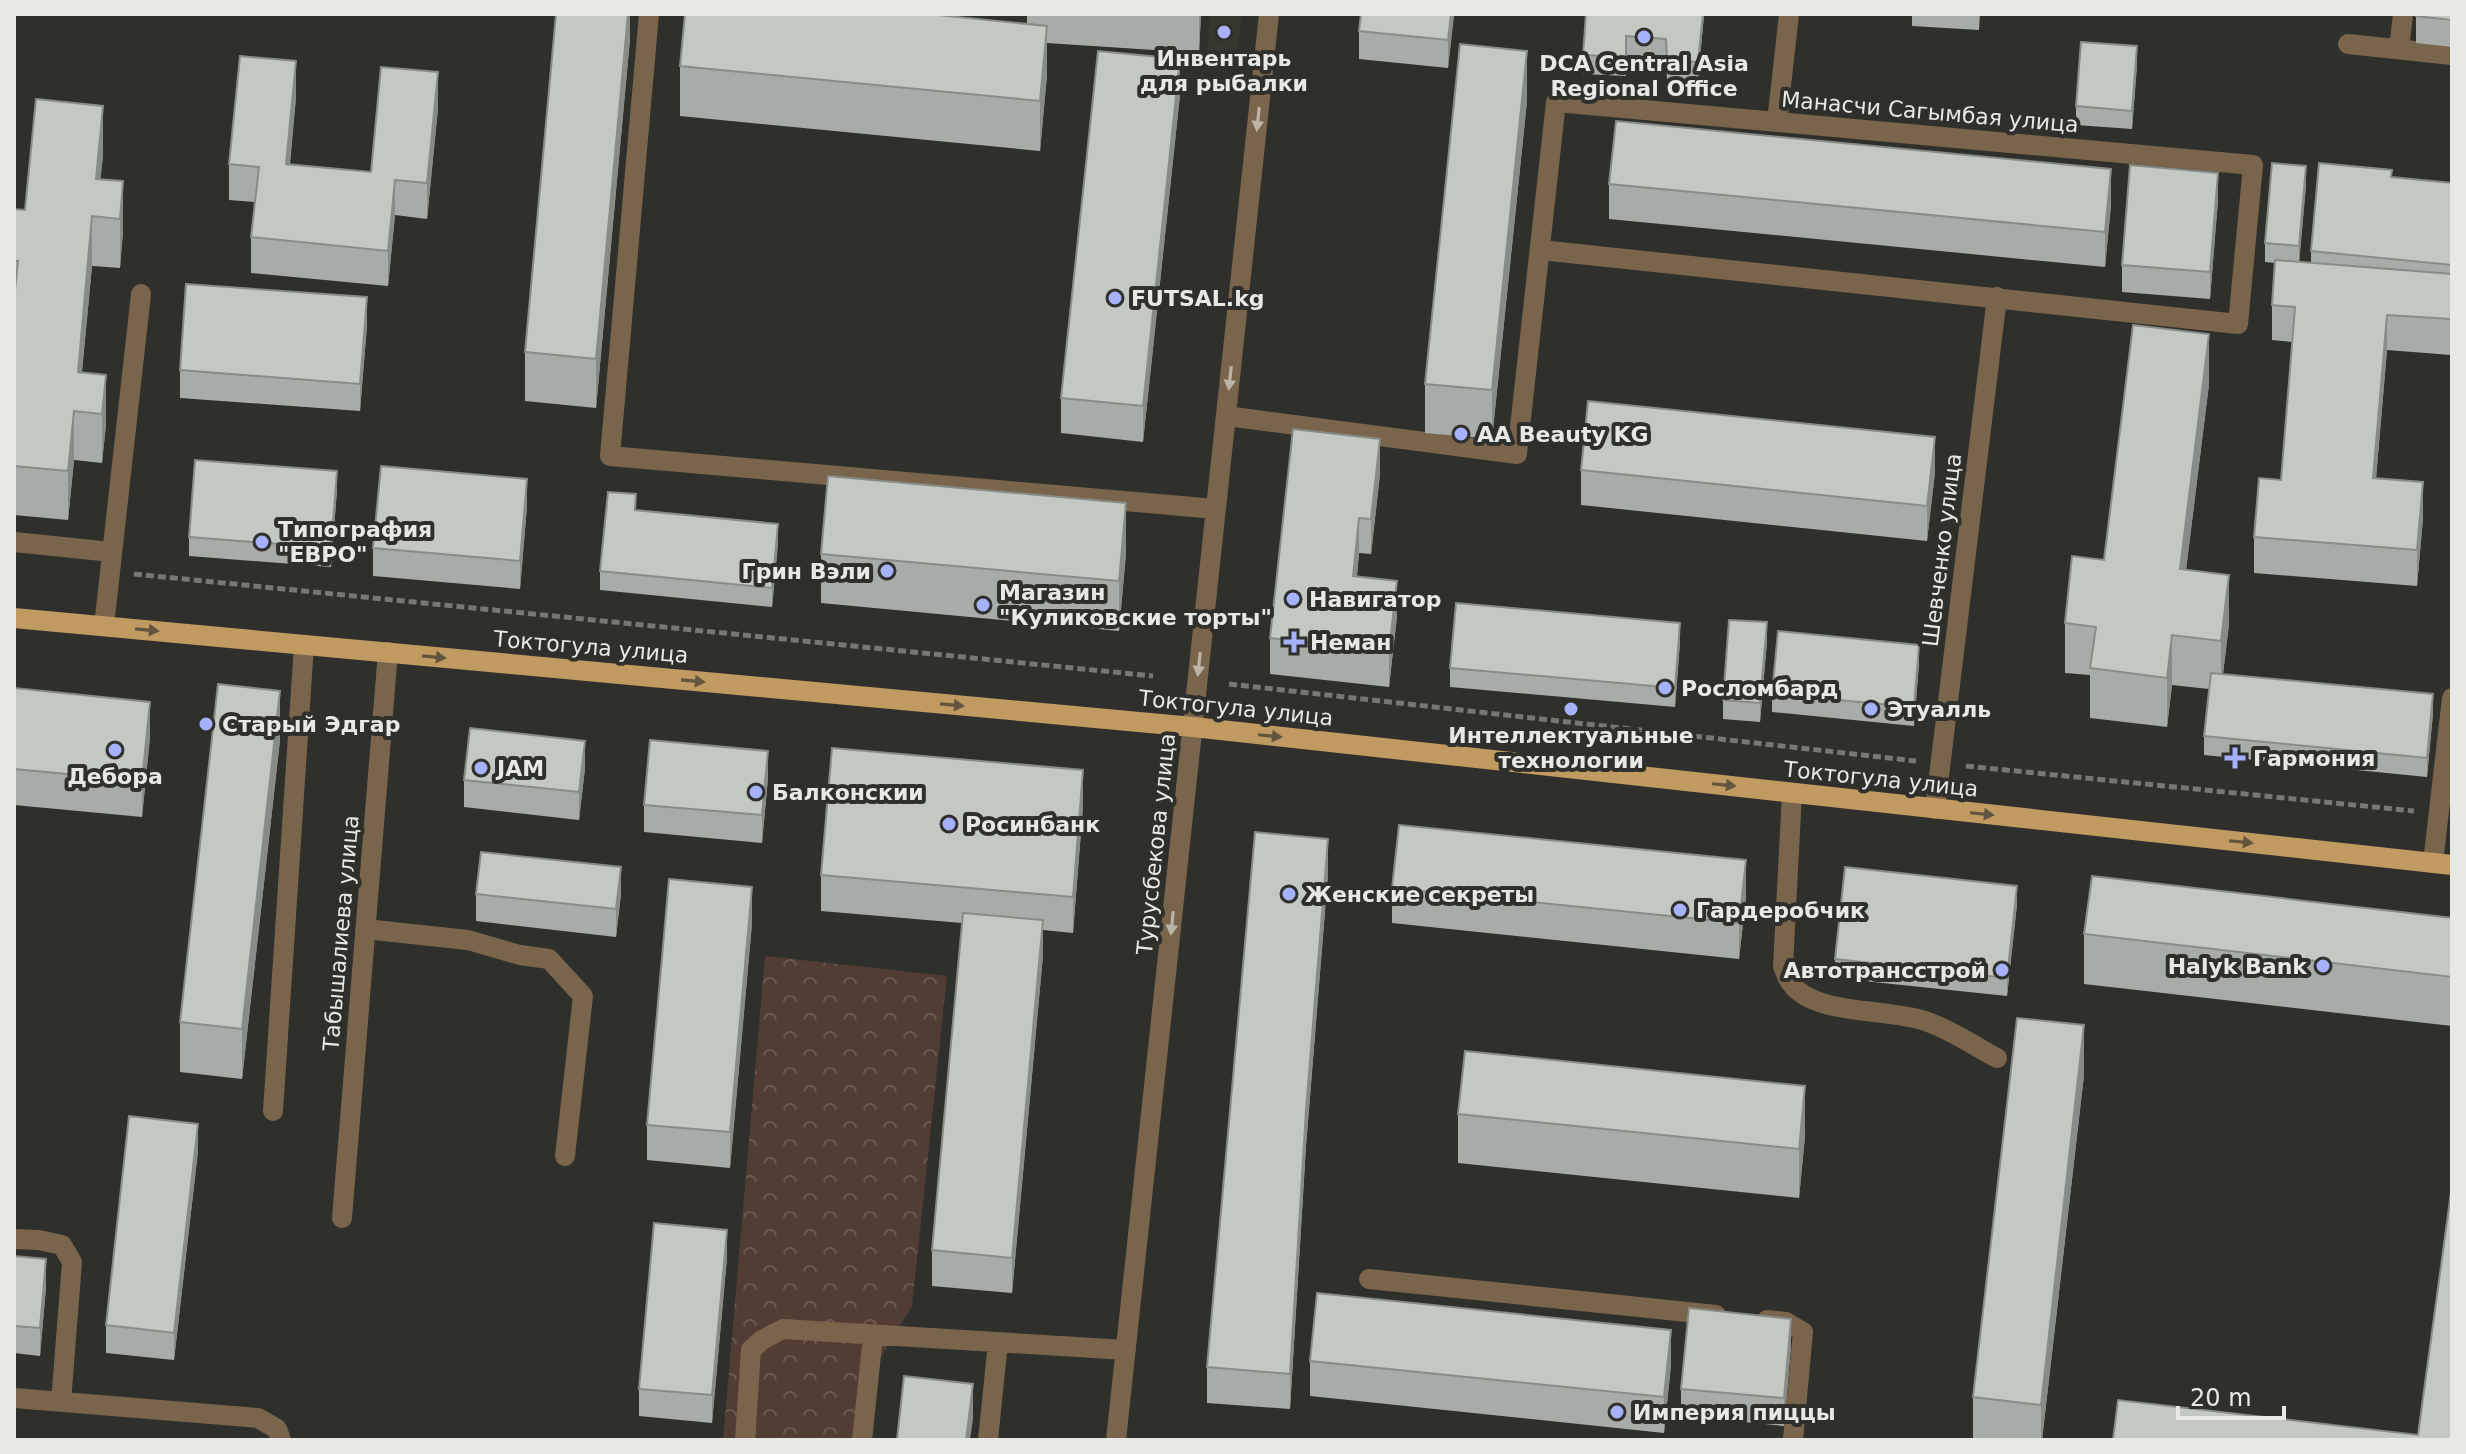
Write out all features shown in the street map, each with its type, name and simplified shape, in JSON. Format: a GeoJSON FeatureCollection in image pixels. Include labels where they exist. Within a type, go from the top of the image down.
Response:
{"type":"FeatureCollection","features":[{"type":"Feature","properties":{"kind":"main road","name":"Токтогула улица"},"geometry":{"type":"LineString","coordinates":[[14,618],[1193,727],[2443,864]]}},
{"type":"Feature","properties":{"kind":"street"},"geometry":{"type":"LineString","coordinates":[[649,14],[610,456],[1216,509]]}},
{"type":"Feature","properties":{"kind":"street","name":"Турусбекова улица"},"geometry":{"type":"LineString","coordinates":[[1116,1440],[1269,14]]}},
{"type":"Feature","properties":{"kind":"street"},"geometry":{"type":"LineString","coordinates":[[1777,122],[1789,14]]}},
{"type":"Feature","properties":{"kind":"street"},"geometry":{"type":"LineString","coordinates":[[2399,49],[2403,14]]}},
{"type":"Feature","properties":{"kind":"street"},"geometry":{"type":"LineString","coordinates":[[2348,44],[2452,55]]}},
{"type":"Feature","properties":{"kind":"street","name":"Манасчи Сагымбая улица"},"geometry":{"type":"LineString","coordinates":[[1541,250],[1556,102],[2253,165],[2238,324],[1997,297]]}},
{"type":"Feature","properties":{"kind":"street"},"geometry":{"type":"LineString","coordinates":[[1226,416],[1517,454],[1541,250],[1997,297]]}},
{"type":"Feature","properties":{"kind":"street"},"geometry":{"type":"LineString","coordinates":[[104,626],[141,294]]}},
{"type":"Feature","properties":{"kind":"street","name":"Шевченко улица"},"geometry":{"type":"LineString","coordinates":[[1935,809],[1997,297]]}},
{"type":"Feature","properties":{"kind":"street"},"geometry":{"type":"LineString","coordinates":[[14,542],[111,562]]}},
{"type":"Feature","properties":{"kind":"street"},"geometry":{"type":"LineString","coordinates":[[273,1111],[304,645]]}},
{"type":"Feature","properties":{"kind":"street","name":"Табышалиева улица"},"geometry":{"type":"LineString","coordinates":[[342,1218],[388,652]]}},
{"type":"Feature","properties":{"kind":"street"},"geometry":{"type":"LineString","coordinates":[[2443,864],[2439,814],[2452,698]]}},
{"type":"Feature","properties":{"kind":"street"},"geometry":{"type":"LineString","coordinates":[[1792,793],[1783,966],[1791,984],[1804,995],[1829,1006],[1899,1013],[1928,1021],[1997,1058]]}},
{"type":"Feature","properties":{"kind":"street"},"geometry":{"type":"LineString","coordinates":[[365,929],[468,940],[520,955],[549,959],[583,996],[565,1156]]}},
{"type":"Feature","properties":{"kind":"street"},"geometry":{"type":"LineString","coordinates":[[14,1239],[62,1245],[72,1262],[61,1402]]}},
{"type":"Feature","properties":{"kind":"street"},"geometry":{"type":"LineString","coordinates":[[1369,1279],[1786,1322],[1803,1332],[1793,1440]]}},
{"type":"Feature","properties":{"kind":"street"},"geometry":{"type":"LineString","coordinates":[[745,1440],[751,1350],[783,1329],[1126,1350]]}},
{"type":"Feature","properties":{"kind":"street"},"geometry":{"type":"LineString","coordinates":[[862,1440],[873,1336]]}},
{"type":"Feature","properties":{"kind":"street"},"geometry":{"type":"LineString","coordinates":[[988,1440],[998,1342]]}},
{"type":"Feature","properties":{"kind":"street"},"geometry":{"type":"LineString","coordinates":[[14,1398],[258,1418],[277,1429],[281,1440]]}},
{"type":"Feature","properties":{"kind":"path"},"geometry":{"type":"LineString","coordinates":[[111,562],[1153,676]]}},
{"type":"Feature","properties":{"kind":"path"},"geometry":{"type":"LineString","coordinates":[[1229,684],[1941,764],[2439,814]]}},
{"type":"Feature","properties":{"kind":"shaded area","name":"Инвентарь для рыбалки"},"geometry":{"type":"Polygon","coordinates":[[[1210,14],[1242,14],[1238,53],[1207,50],[1210,14]]]}},
{"type":"Feature","properties":{"kind":"green space"},"geometry":{"type":"Polygon","coordinates":[[[765,956],[947,976],[912,1306],[869,1377],[862,1440],[723,1440],[765,956]]]}},
{"type":"Feature","properties":{"kind":"building"},"geometry":{"type":"Polygon","coordinates":[[[556,14],[628,14],[596,359],[525,352],[556,14]]]}},
{"type":"Feature","properties":{"kind":"building"},"geometry":{"type":"Polygon","coordinates":[[[685,14],[928,14],[1047,26],[1040,101],[680,66],[685,14]]]}},
{"type":"Feature","properties":{"kind":"building"},"geometry":{"type":"Polygon","coordinates":[[[1361,14],[1451,14],[1448,40],[1359,31],[1361,14]]]}},
{"type":"Feature","properties":{"kind":"building","name":"DCA Central Asia Regional Office"},"geometry":{"type":"Polygon","coordinates":[[[1586,14],[1703,14],[1698,62],[1667,60],[1666,39],[1626,36],[1626,57],[1583,55],[1586,14]]]}},
{"type":"Feature","properties":{"kind":"building"},"geometry":{"type":"Polygon","coordinates":[[[2452,14],[2452,20],[2416,16],[2452,14]]]}},
{"type":"Feature","properties":{"kind":"building"},"geometry":{"type":"Polygon","coordinates":[[[2081,42],[2137,46],[2132,111],[2076,106],[2081,42]]]}},
{"type":"Feature","properties":{"kind":"building"},"geometry":{"type":"Polygon","coordinates":[[[1460,44],[1527,51],[1492,390],[1425,384],[1460,44]]]}},
{"type":"Feature","properties":{"kind":"building"},"geometry":{"type":"Polygon","coordinates":[[[1098,51],[1180,59],[1143,406],[1061,398],[1098,51]]]}},
{"type":"Feature","properties":{"kind":"building"},"geometry":{"type":"Polygon","coordinates":[[[240,56],[296,61],[286,164],[371,172],[381,67],[438,72],[427,183],[395,180],[388,251],[251,237],[259,167],[229,164],[240,56]]]}},
{"type":"Feature","properties":{"kind":"building"},"geometry":{"type":"Polygon","coordinates":[[[36,99],[103,106],[96,179],[123,181],[120,219],[92,216],[78,372],[106,375],[102,414],[74,411],[68,471],[14,466],[14,299],[18,261],[14,261],[14,209],[25,210],[36,99]]]}},
{"type":"Feature","properties":{"kind":"building"},"geometry":{"type":"Polygon","coordinates":[[[1616,121],[2111,169],[2105,232],[1609,184],[1616,121]]]}},
{"type":"Feature","properties":{"kind":"building"},"geometry":{"type":"Polygon","coordinates":[[[2272,163],[2306,166],[2299,246],[2265,243],[2272,163]]]}},
{"type":"Feature","properties":{"kind":"building"},"geometry":{"type":"Polygon","coordinates":[[[2319,163],[2392,170],[2391,177],[2452,183],[2452,265],[2311,251],[2319,163]]]}},
{"type":"Feature","properties":{"kind":"building"},"geometry":{"type":"Polygon","coordinates":[[[2130,165],[2218,173],[2210,272],[2122,265],[2130,165]]]}},
{"type":"Feature","properties":{"kind":"building"},"geometry":{"type":"Polygon","coordinates":[[[2275,260],[2452,274],[2451,319],[2387,315],[2373,478],[2423,482],[2417,550],[2254,537],[2259,478],[2281,480],[2295,307],[2272,305],[2275,260]]]}},
{"type":"Feature","properties":{"kind":"building"},"geometry":{"type":"Polygon","coordinates":[[[186,284],[367,297],[360,384],[180,370],[186,284]]]}},
{"type":"Feature","properties":{"kind":"building"},"geometry":{"type":"Polygon","coordinates":[[[2133,325],[2209,334],[2180,569],[2229,575],[2221,641],[2172,635],[2167,678],[2090,668],[2096,627],[2065,623],[2072,556],[2104,560],[2133,325]]]}},
{"type":"Feature","properties":{"kind":"building"},"geometry":{"type":"Polygon","coordinates":[[[1588,401],[1935,437],[1927,506],[1581,470],[1588,401]]]}},
{"type":"Feature","properties":{"kind":"building"},"geometry":{"type":"Polygon","coordinates":[[[1293,429],[1380,439],[1371,519],[1359,518],[1353,576],[1397,581],[1389,651],[1270,638],[1293,429]]]}},
{"type":"Feature","properties":{"kind":"building"},"geometry":{"type":"Polygon","coordinates":[[[195,460],[337,471],[331,548],[189,537],[195,460]]]}},
{"type":"Feature","properties":{"kind":"building"},"geometry":{"type":"Polygon","coordinates":[[[381,466],[527,479],[520,561],[373,548],[381,466]]]}},
{"type":"Feature","properties":{"kind":"building"},"geometry":{"type":"Polygon","coordinates":[[[828,476],[1126,503],[1119,581],[821,554],[828,476]]]}},
{"type":"Feature","properties":{"kind":"building"},"geometry":{"type":"Polygon","coordinates":[[[608,492],[636,494],[635,510],[778,524],[772,588],[600,571],[608,492]]]}},
{"type":"Feature","properties":{"kind":"building"},"geometry":{"type":"Polygon","coordinates":[[[1456,603],[1680,623],[1675,688],[1450,668],[1456,603]]]}},
{"type":"Feature","properties":{"kind":"building"},"geometry":{"type":"Polygon","coordinates":[[[1729,620],[1767,622],[1760,703],[1723,700],[1729,620]]]}},
{"type":"Feature","properties":{"kind":"building"},"geometry":{"type":"Polygon","coordinates":[[[1778,631],[1919,645],[1914,707],[1772,694],[1778,631]]]}},
{"type":"Feature","properties":{"kind":"building"},"geometry":{"type":"Polygon","coordinates":[[[2211,673],[2433,694],[2427,758],[2204,736],[2211,673]]]}},
{"type":"Feature","properties":{"kind":"building"},"geometry":{"type":"Polygon","coordinates":[[[218,684],[280,691],[242,1029],[180,1022],[218,684]]]}},
{"type":"Feature","properties":{"kind":"building"},"geometry":{"type":"Polygon","coordinates":[[[14,688],[150,702],[142,781],[14,769],[14,688]]]}},
{"type":"Feature","properties":{"kind":"building"},"geometry":{"type":"Polygon","coordinates":[[[470,728],[585,741],[579,792],[464,780],[470,728]]]}},
{"type":"Feature","properties":{"kind":"building"},"geometry":{"type":"Polygon","coordinates":[[[650,740],[768,751],[762,815],[644,805],[650,740]]]}},
{"type":"Feature","properties":{"kind":"building"},"geometry":{"type":"Polygon","coordinates":[[[832,748],[1083,770],[1073,897],[821,875],[832,748]]]}},
{"type":"Feature","properties":{"kind":"building"},"geometry":{"type":"Polygon","coordinates":[[[1399,825],[1746,860],[1739,923],[1392,888],[1399,825]]]}},
{"type":"Feature","properties":{"kind":"building"},"geometry":{"type":"Polygon","coordinates":[[[1255,832],[1328,839],[1306,1110],[1290,1374],[1207,1367],[1255,832]]]}},
{"type":"Feature","properties":{"kind":"building"},"geometry":{"type":"Polygon","coordinates":[[[481,852],[621,867],[616,909],[476,894],[481,852]]]}},
{"type":"Feature","properties":{"kind":"building"},"geometry":{"type":"Polygon","coordinates":[[[1845,867],[2017,886],[2007,978],[1835,959],[1845,867]]]}},
{"type":"Feature","properties":{"kind":"building"},"geometry":{"type":"Polygon","coordinates":[[[2092,876],[2452,918],[2452,977],[2084,934],[2092,876]]]}},
{"type":"Feature","properties":{"kind":"building"},"geometry":{"type":"Polygon","coordinates":[[[669,879],[752,887],[730,1132],[647,1125],[669,879]]]}},
{"type":"Feature","properties":{"kind":"building"},"geometry":{"type":"Polygon","coordinates":[[[963,913],[1043,920],[1012,1258],[932,1250],[963,913]]]}},
{"type":"Feature","properties":{"kind":"building"},"geometry":{"type":"Polygon","coordinates":[[[2017,1018],[2084,1025],[2041,1405],[1973,1397],[2017,1018]]]}},
{"type":"Feature","properties":{"kind":"building"},"geometry":{"type":"Polygon","coordinates":[[[1465,1051],[1805,1086],[1799,1149],[1458,1114],[1465,1051]]]}},
{"type":"Feature","properties":{"kind":"building"},"geometry":{"type":"Polygon","coordinates":[[[129,1116],[198,1124],[174,1333],[106,1325],[129,1116]]]}},
{"type":"Feature","properties":{"kind":"building"},"geometry":{"type":"Polygon","coordinates":[[[2452,1185],[2452,1440],[2113,1440],[2118,1400],[2418,1435],[2452,1185]]]}},
{"type":"Feature","properties":{"kind":"building"},"geometry":{"type":"Polygon","coordinates":[[[654,1223],[727,1230],[712,1395],[639,1389],[654,1223]]]}},
{"type":"Feature","properties":{"kind":"building"},"geometry":{"type":"Polygon","coordinates":[[[14,1256],[46,1259],[40,1328],[14,1326],[14,1256]]]}},
{"type":"Feature","properties":{"kind":"building"},"geometry":{"type":"Polygon","coordinates":[[[1317,1293],[1671,1330],[1664,1397],[1310,1361],[1317,1293]]]}},
{"type":"Feature","properties":{"kind":"building"},"geometry":{"type":"Polygon","coordinates":[[[1689,1308],[1791,1319],[1784,1398],[1681,1389],[1689,1308]]]}},
{"type":"Feature","properties":{"kind":"building"},"geometry":{"type":"Polygon","coordinates":[[[904,1376],[973,1384],[966,1440],[897,1440],[904,1376]]]}},
{"type":"Feature","properties":{"kind":"place","name":"Инвентарь для рыбалки"},"geometry":{"type":"Point","coordinates":[1224,32]}},
{"type":"Feature","properties":{"kind":"place","name":"DCA Central Asia Regional Office"},"geometry":{"type":"Point","coordinates":[1644,37]}},
{"type":"Feature","properties":{"kind":"place","name":"FUTSAL.kg"},"geometry":{"type":"Point","coordinates":[1115,298]}},
{"type":"Feature","properties":{"kind":"place","name":"AA Beauty KG"},"geometry":{"type":"Point","coordinates":[1461,434]}},
{"type":"Feature","properties":{"kind":"place","name":"Типография \"ЕВРО\""},"geometry":{"type":"Point","coordinates":[262,542]}},
{"type":"Feature","properties":{"kind":"place","name":"Грин Вэли"},"geometry":{"type":"Point","coordinates":[887,571]}},
{"type":"Feature","properties":{"kind":"place","name":"Навигатор"},"geometry":{"type":"Point","coordinates":[1293,599]}},
{"type":"Feature","properties":{"kind":"place","name":"Магазин \"Куликовские торты\""},"geometry":{"type":"Point","coordinates":[983,605]}},
{"type":"Feature","properties":{"kind":"place","name":"Неман"},"geometry":{"type":"Point","coordinates":[1294,642]}},
{"type":"Feature","properties":{"kind":"place","name":"Росломбард"},"geometry":{"type":"Point","coordinates":[1665,688]}},
{"type":"Feature","properties":{"kind":"place","name":"Интеллектуальные технологии"},"geometry":{"type":"Point","coordinates":[1571,709]}},
{"type":"Feature","properties":{"kind":"place","name":"Этуалль"},"geometry":{"type":"Point","coordinates":[1871,709]}},
{"type":"Feature","properties":{"kind":"place","name":"Старый Эдгар"},"geometry":{"type":"Point","coordinates":[206,724]}},
{"type":"Feature","properties":{"kind":"place","name":"Дебора"},"geometry":{"type":"Point","coordinates":[115,750]}},
{"type":"Feature","properties":{"kind":"place","name":"Гармония"},"geometry":{"type":"Point","coordinates":[2235,758]}},
{"type":"Feature","properties":{"kind":"place","name":"JAM"},"geometry":{"type":"Point","coordinates":[481,768]}},
{"type":"Feature","properties":{"kind":"place","name":"Балконскии"},"geometry":{"type":"Point","coordinates":[756,792]}},
{"type":"Feature","properties":{"kind":"place","name":"Росинбанк"},"geometry":{"type":"Point","coordinates":[949,824]}},
{"type":"Feature","properties":{"kind":"place","name":"Женские секреты"},"geometry":{"type":"Point","coordinates":[1289,894]}},
{"type":"Feature","properties":{"kind":"place","name":"Гардеробчик"},"geometry":{"type":"Point","coordinates":[1680,910]}},
{"type":"Feature","properties":{"kind":"place","name":"Halyk Bank"},"geometry":{"type":"Point","coordinates":[2323,966]}},
{"type":"Feature","properties":{"kind":"place","name":"Автотрансстрой"},"geometry":{"type":"Point","coordinates":[2002,970]}},
{"type":"Feature","properties":{"kind":"place","name":"Империя пиццы"},"geometry":{"type":"Point","coordinates":[1617,1412]}}]}
